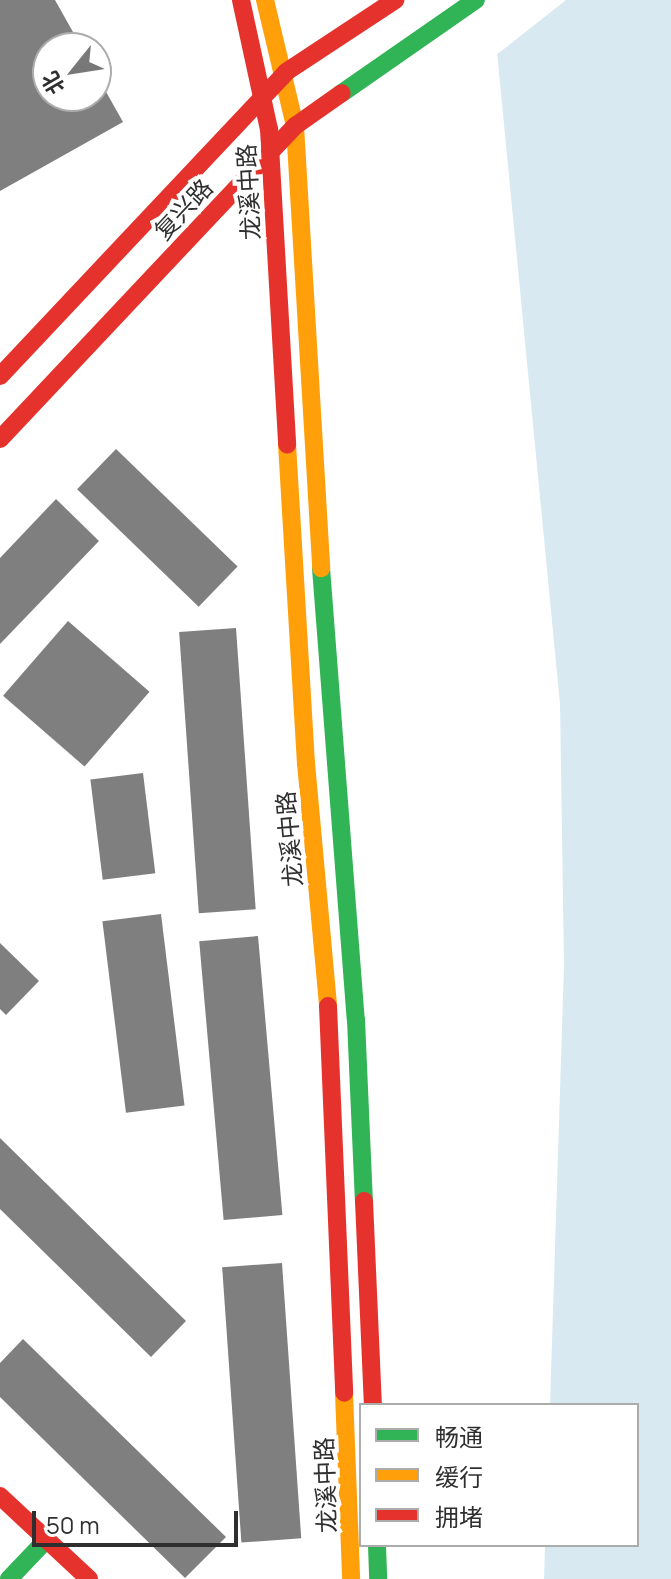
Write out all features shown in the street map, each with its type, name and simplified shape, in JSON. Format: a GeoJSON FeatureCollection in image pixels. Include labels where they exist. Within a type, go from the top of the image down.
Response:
{"type":"FeatureCollection","features":[{"type":"Feature","properties":{"kind":"main road","name":"龙溪中路"},"geometry":{"type":"LineString","coordinates":[[241,0],[263,96],[270,152],[306,763],[329,1021],[351,1579]]}},
{"type":"Feature","properties":{"kind":"main road","name":"龙溪中路"},"geometry":{"type":"LineString","coordinates":[[265,0],[286,72],[295,126],[333,761],[356,1020],[373,1403]]}},
{"type":"Feature","properties":{"kind":"main road","name":"复兴路"},"geometry":{"type":"LineString","coordinates":[[0,376],[286,72],[395,0]]}},
{"type":"Feature","properties":{"kind":"main road","name":"复兴路"},"geometry":{"type":"LineString","coordinates":[[0,439],[295,126],[469,5]]}},
{"type":"Feature","properties":{"kind":"main road"},"geometry":{"type":"LineString","coordinates":[[0,1496],[89,1579]]}},
{"type":"Feature","properties":{"kind":"main road"},"geometry":{"type":"LineString","coordinates":[[0,1556],[17,1577],[46,1540]]}},
{"type":"Feature","properties":{"kind":"main road"},"geometry":{"type":"LineString","coordinates":[[377,1547],[378,1579]]}},
{"type":"Feature","properties":{"kind":"shaded area"},"geometry":{"type":"Polygon","coordinates":[[[492,0],[671,0],[671,1579],[544,1579],[545,1547],[639,1547],[639,1403],[550,1403],[564,965],[560,704],[492,0]]]}},
{"type":"Feature","properties":{"kind":"pier"},"geometry":{"type":"Polygon","coordinates":[[[488,0],[566,0],[495,56],[488,0]]]}},
{"type":"Feature","properties":{"kind":"building"},"geometry":{"type":"Polygon","coordinates":[[[0,0],[55,0],[73,32],[32,32],[32,112],[112,112],[112,102],[123,122],[0,191],[0,0]]]}},
{"type":"Feature","properties":{"kind":"building"},"geometry":{"type":"Polygon","coordinates":[[[116,449],[238,566],[199,607],[77,489],[116,449]]]}},
{"type":"Feature","properties":{"kind":"building"},"geometry":{"type":"Polygon","coordinates":[[[56,499],[99,541],[0,644],[0,558],[56,499]]]}},
{"type":"Feature","properties":{"kind":"building"},"geometry":{"type":"Polygon","coordinates":[[[68,621],[150,692],[85,767],[3,696],[68,621]]]}},
{"type":"Feature","properties":{"kind":"building"},"geometry":{"type":"Polygon","coordinates":[[[236,628],[256,909],[199,913],[179,632],[236,628]]]}},
{"type":"Feature","properties":{"kind":"building"},"geometry":{"type":"Polygon","coordinates":[[[143,773],[155,873],[103,880],[90,779],[143,773]]]}},
{"type":"Feature","properties":{"kind":"building"},"geometry":{"type":"Polygon","coordinates":[[[161,914],[185,1106],[126,1113],[102,921],[161,914]]]}},
{"type":"Feature","properties":{"kind":"building"},"geometry":{"type":"Polygon","coordinates":[[[258,936],[282,1215],[224,1220],[199,941],[258,936]]]}},
{"type":"Feature","properties":{"kind":"building"},"geometry":{"type":"Polygon","coordinates":[[[0,943],[39,981],[6,1015],[0,1009],[0,943]]]}},
{"type":"Feature","properties":{"kind":"building"},"geometry":{"type":"Polygon","coordinates":[[[0,1138],[186,1321],[151,1357],[0,1209],[0,1138]]]}},
{"type":"Feature","properties":{"kind":"building"},"geometry":{"type":"Polygon","coordinates":[[[282,1263],[301,1538],[241,1543],[222,1267],[282,1263]]]}},
{"type":"Feature","properties":{"kind":"building"},"geometry":{"type":"Polygon","coordinates":[[[23,1339],[226,1537],[185,1578],[0,1397],[0,1363],[23,1339]]]}},
{"type":"Feature","properties":{"kind":"traffic: fast"},"geometry":{"type":"LineString","coordinates":[[342,93],[476,0]]}},
{"type":"Feature","properties":{"kind":"traffic: fast"},"geometry":{"type":"LineString","coordinates":[[321,568],[356,1020],[364,1201]]}},
{"type":"Feature","properties":{"kind":"traffic: fast"},"geometry":{"type":"LineString","coordinates":[[9,1579],[46,1540]]}},
{"type":"Feature","properties":{"kind":"traffic: fast"},"geometry":{"type":"LineString","coordinates":[[377,1547],[378,1579]]}},
{"type":"Feature","properties":{"kind":"traffic: slow"},"geometry":{"type":"LineString","coordinates":[[265,0],[295,126],[321,568]]}},
{"type":"Feature","properties":{"kind":"traffic: slow"},"geometry":{"type":"LineString","coordinates":[[287,444],[306,763],[328,1006]]}},
{"type":"Feature","properties":{"kind":"traffic: slow"},"geometry":{"type":"LineString","coordinates":[[344,1393],[351,1579]]}},
{"type":"Feature","properties":{"kind":"traffic: jam"},"geometry":{"type":"LineString","coordinates":[[241,0],[269,129],[287,444]]}},
{"type":"Feature","properties":{"kind":"traffic: jam"},"geometry":{"type":"LineString","coordinates":[[0,376],[286,72],[395,0]]}},
{"type":"Feature","properties":{"kind":"traffic: jam"},"geometry":{"type":"LineString","coordinates":[[0,439],[295,126],[342,93]]}},
{"type":"Feature","properties":{"kind":"traffic: jam"},"geometry":{"type":"LineString","coordinates":[[328,1006],[344,1393]]}},
{"type":"Feature","properties":{"kind":"traffic: jam"},"geometry":{"type":"LineString","coordinates":[[364,1201],[373,1403]]}},
{"type":"Feature","properties":{"kind":"traffic: jam"},"geometry":{"type":"LineString","coordinates":[[0,1496],[89,1579]]}}]}
